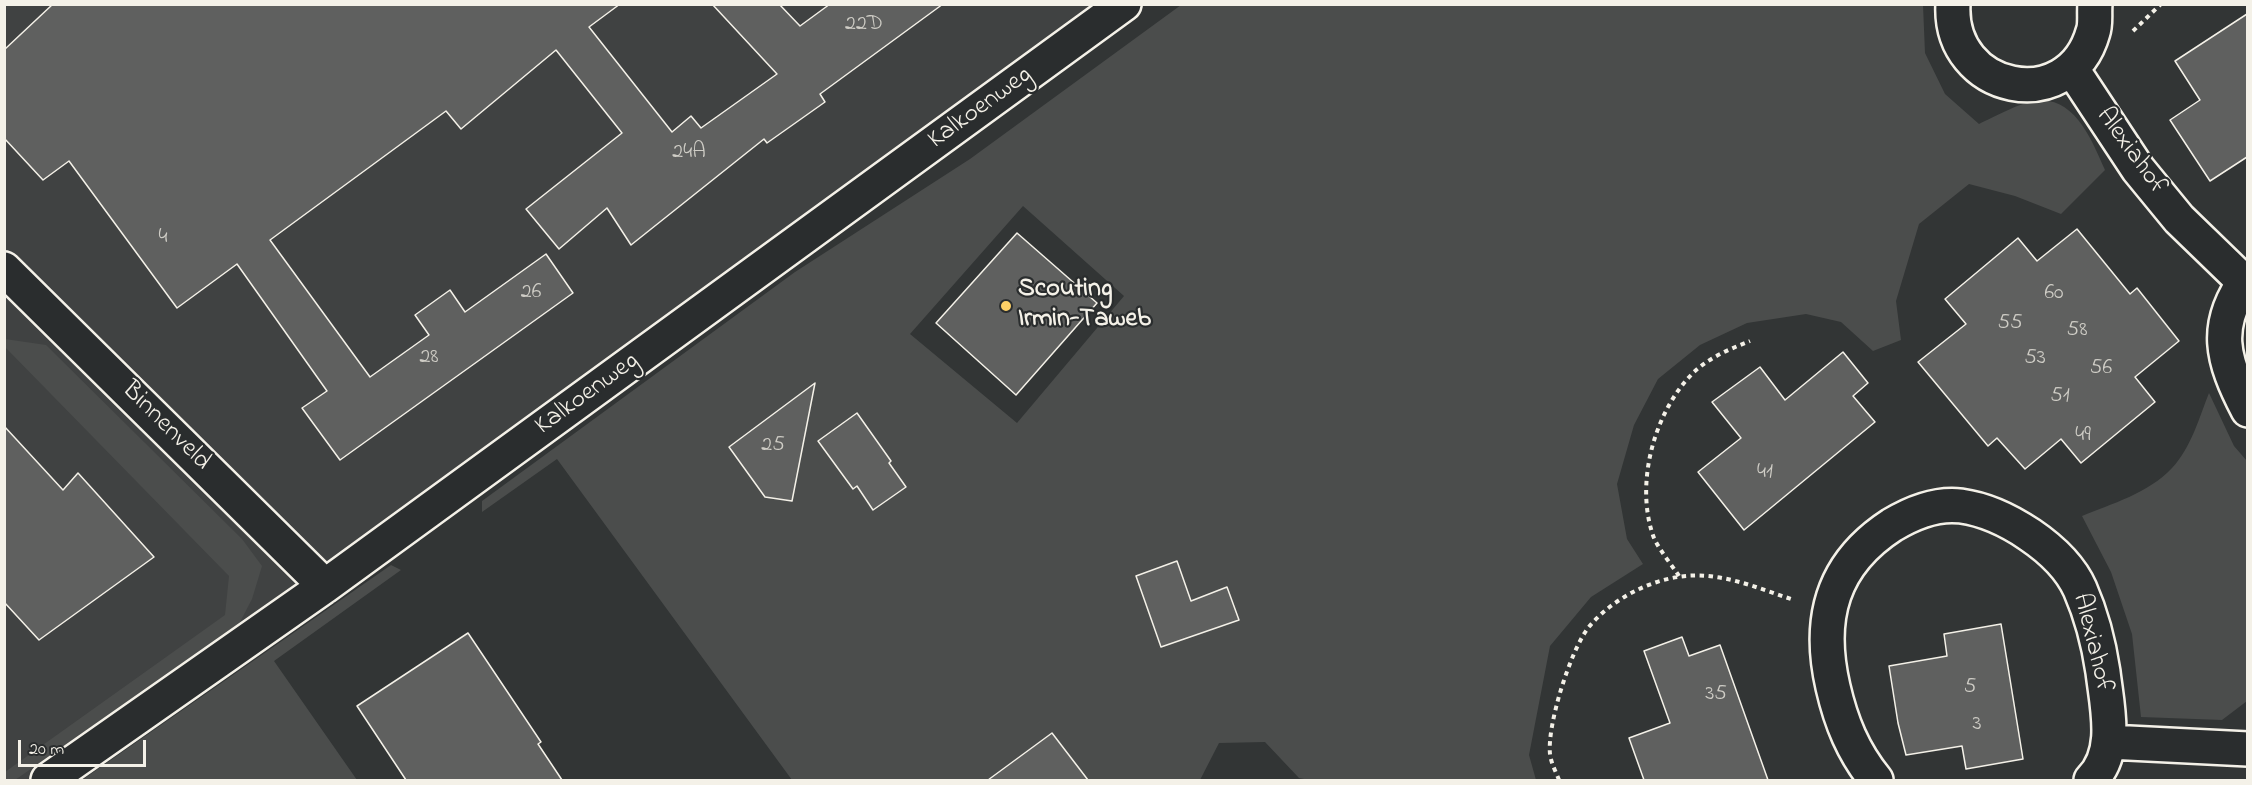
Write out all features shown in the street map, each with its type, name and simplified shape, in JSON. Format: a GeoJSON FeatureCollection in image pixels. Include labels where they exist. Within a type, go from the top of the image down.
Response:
{"type":"FeatureCollection","features":[{"type":"Feature","properties":{"kind":"street","name":"Kalkoenweg"},"geometry":{"type":"LineString","coordinates":[[48,780],[325,586],[1124,4]]}},
{"type":"Feature","properties":{"kind":"street"},"geometry":{"type":"LineString","coordinates":[[1953,4],[1952,24],[1962,51],[1980,71],[2006,83],[2034,85],[2072,69],[2081,57],[2093,32],[2095,4]]}},
{"type":"Feature","properties":{"kind":"street","name":"Alexiahof"},"geometry":{"type":"LineString","coordinates":[[2072,69],[2152,186],[2179,219],[2246,280],[2234,295],[2223,325],[2227,359],[2235,387],[2247,410]]}},
{"type":"Feature","properties":{"kind":"street","name":"Binnenveld"},"geometry":{"type":"LineString","coordinates":[[4,268],[325,586]]}},
{"type":"Feature","properties":{"kind":"street","name":"Alexiahof"},"geometry":{"type":"LineString","coordinates":[[1876,780],[1848,738],[1836,702],[1827,664],[1830,611],[1844,571],[1860,549],[1904,518],[1928,508],[1960,506],[2016,524],[2061,562],[2080,588],[2101,658],[2109,742],[2103,762],[2091,780]]}},
{"type":"Feature","properties":{"kind":"street"},"geometry":{"type":"LineString","coordinates":[[2109,742],[2247,749]]}},
{"type":"Feature","properties":{"kind":"path"},"geometry":{"type":"LineString","coordinates":[[1679,576],[1654,537],[1647,499],[1647,462],[1658,430],[1694,373],[1717,355],[1750,341]]}},
{"type":"Feature","properties":{"kind":"path"},"geometry":{"type":"LineString","coordinates":[[1559,780],[1550,754],[1554,715],[1565,676],[1588,629],[1631,592],[1679,576],[1721,576],[1830,611]]}},
{"type":"Feature","properties":{"kind":"shaded area"},"geometry":{"type":"Polygon","coordinates":[[[5,5],[1108,5],[805,230],[28,780],[5,780],[5,5]]]}},
{"type":"Feature","properties":{"kind":"shaded area"},"geometry":{"type":"Polygon","coordinates":[[[1181,5],[1923,5],[1925,53],[1945,94],[1979,124],[2029,102],[2049,101],[2061,105],[2080,122],[2105,170],[2061,214],[2015,196],[1969,184],[1919,224],[1896,301],[1901,340],[1873,351],[1841,322],[1806,314],[1747,323],[1700,345],[1658,379],[1634,425],[1617,484],[1627,539],[1643,564],[1591,597],[1550,646],[1529,755],[1536,780],[1309,780],[1299,778],[1265,742],[1219,743],[1200,780],[792,780],[557,459],[482,512],[482,501],[795,272],[970,159],[1181,5]],[[1023,206],[910,334],[1017,423],[1124,296],[1023,206]]]}},
{"type":"Feature","properties":{"kind":"shaded area"},"geometry":{"type":"Polygon","coordinates":[[[5,339],[46,345],[242,539],[262,566],[252,599],[239,624],[15,780],[5,780],[5,772],[225,615],[229,576],[5,347],[5,339]]]}},
{"type":"Feature","properties":{"kind":"shaded area"},"geometry":{"type":"Polygon","coordinates":[[[2209,393],[2234,446],[2247,461],[2247,701],[2222,720],[2141,717],[2132,634],[2111,572],[2082,516],[2141,491],[2163,477],[2179,460],[2189,442],[2209,393]]]}},
{"type":"Feature","properties":{"kind":"shaded area"},"geometry":{"type":"Polygon","coordinates":[[[391,565],[401,570],[274,661],[357,780],[82,780],[391,565]]]}},
{"type":"Feature","properties":{"kind":"building"},"geometry":{"type":"Polygon","coordinates":[[[53,4],[620,4],[589,27],[672,132],[691,116],[701,128],[777,74],[712,4],[779,4],[800,26],[830,4],[943,4],[820,94],[825,102],[767,143],[764,139],[631,245],[607,208],[559,249],[526,209],[622,133],[556,50],[461,129],[446,111],[270,240],[370,377],[429,335],[415,315],[450,290],[465,312],[546,254],[573,293],[340,460],[302,408],[327,391],[237,264],[177,308],[69,161],[43,180],[4,138],[4,50],[53,4]]]}},
{"type":"Feature","properties":{"kind":"building"},"geometry":{"type":"Polygon","coordinates":[[[2247,14],[2247,157],[2210,181],[2170,120],[2200,100],[2175,61],[2247,14]]]}},
{"type":"Feature","properties":{"kind":"building"},"geometry":{"type":"Polygon","coordinates":[[[2077,229],[2130,294],[2137,288],[2179,341],[2135,377],[2155,402],[2081,463],[2061,439],[2025,469],[1997,438],[1988,446],[1918,362],[1966,324],[1945,299],[2018,238],[2037,261],[2077,229]]]}},
{"type":"Feature","properties":{"kind":"building"},"geometry":{"type":"Polygon","coordinates":[[[1017,233],[1097,303],[1016,395],[936,323],[1017,233]]]}},
{"type":"Feature","properties":{"kind":"building"},"geometry":{"type":"Polygon","coordinates":[[[1843,352],[1868,383],[1853,396],[1875,422],[1744,530],[1698,472],[1741,438],[1712,402],[1760,367],[1785,400],[1843,352]]]}},
{"type":"Feature","properties":{"kind":"building"},"geometry":{"type":"Polygon","coordinates":[[[815,383],[792,501],[765,497],[729,447],[815,383]]]}},
{"type":"Feature","properties":{"kind":"building"},"geometry":{"type":"Polygon","coordinates":[[[857,413],[891,461],[889,463],[906,487],[873,510],[857,486],[853,489],[818,441],[857,413]]]}},
{"type":"Feature","properties":{"kind":"building"},"geometry":{"type":"Polygon","coordinates":[[[4,426],[63,490],[78,473],[154,557],[39,640],[4,602],[4,426]]]}},
{"type":"Feature","properties":{"kind":"building"},"geometry":{"type":"Polygon","coordinates":[[[1177,561],[1191,601],[1227,587],[1239,620],[1161,647],[1136,576],[1177,561]]]}},
{"type":"Feature","properties":{"kind":"building"},"geometry":{"type":"Polygon","coordinates":[[[2001,624],[2023,759],[1966,769],[1962,746],[1906,755],[1898,723],[1889,666],[1947,656],[1944,634],[2001,624]]]}},
{"type":"Feature","properties":{"kind":"building"},"geometry":{"type":"Polygon","coordinates":[[[468,633],[541,742],[538,744],[562,780],[406,780],[357,706],[468,633]]]}},
{"type":"Feature","properties":{"kind":"building"},"geometry":{"type":"Polygon","coordinates":[[[1682,637],[1689,656],[1720,645],[1768,780],[1644,780],[1629,738],[1670,723],[1644,651],[1682,637]]]}},
{"type":"Feature","properties":{"kind":"building"},"geometry":{"type":"Polygon","coordinates":[[[1052,733],[1088,780],[988,780],[1052,733]]]}},
{"type":"Feature","properties":{"kind":"place","name":"Scouting Irmin-Taweb"},"geometry":{"type":"Point","coordinates":[1006,306]}}]}
